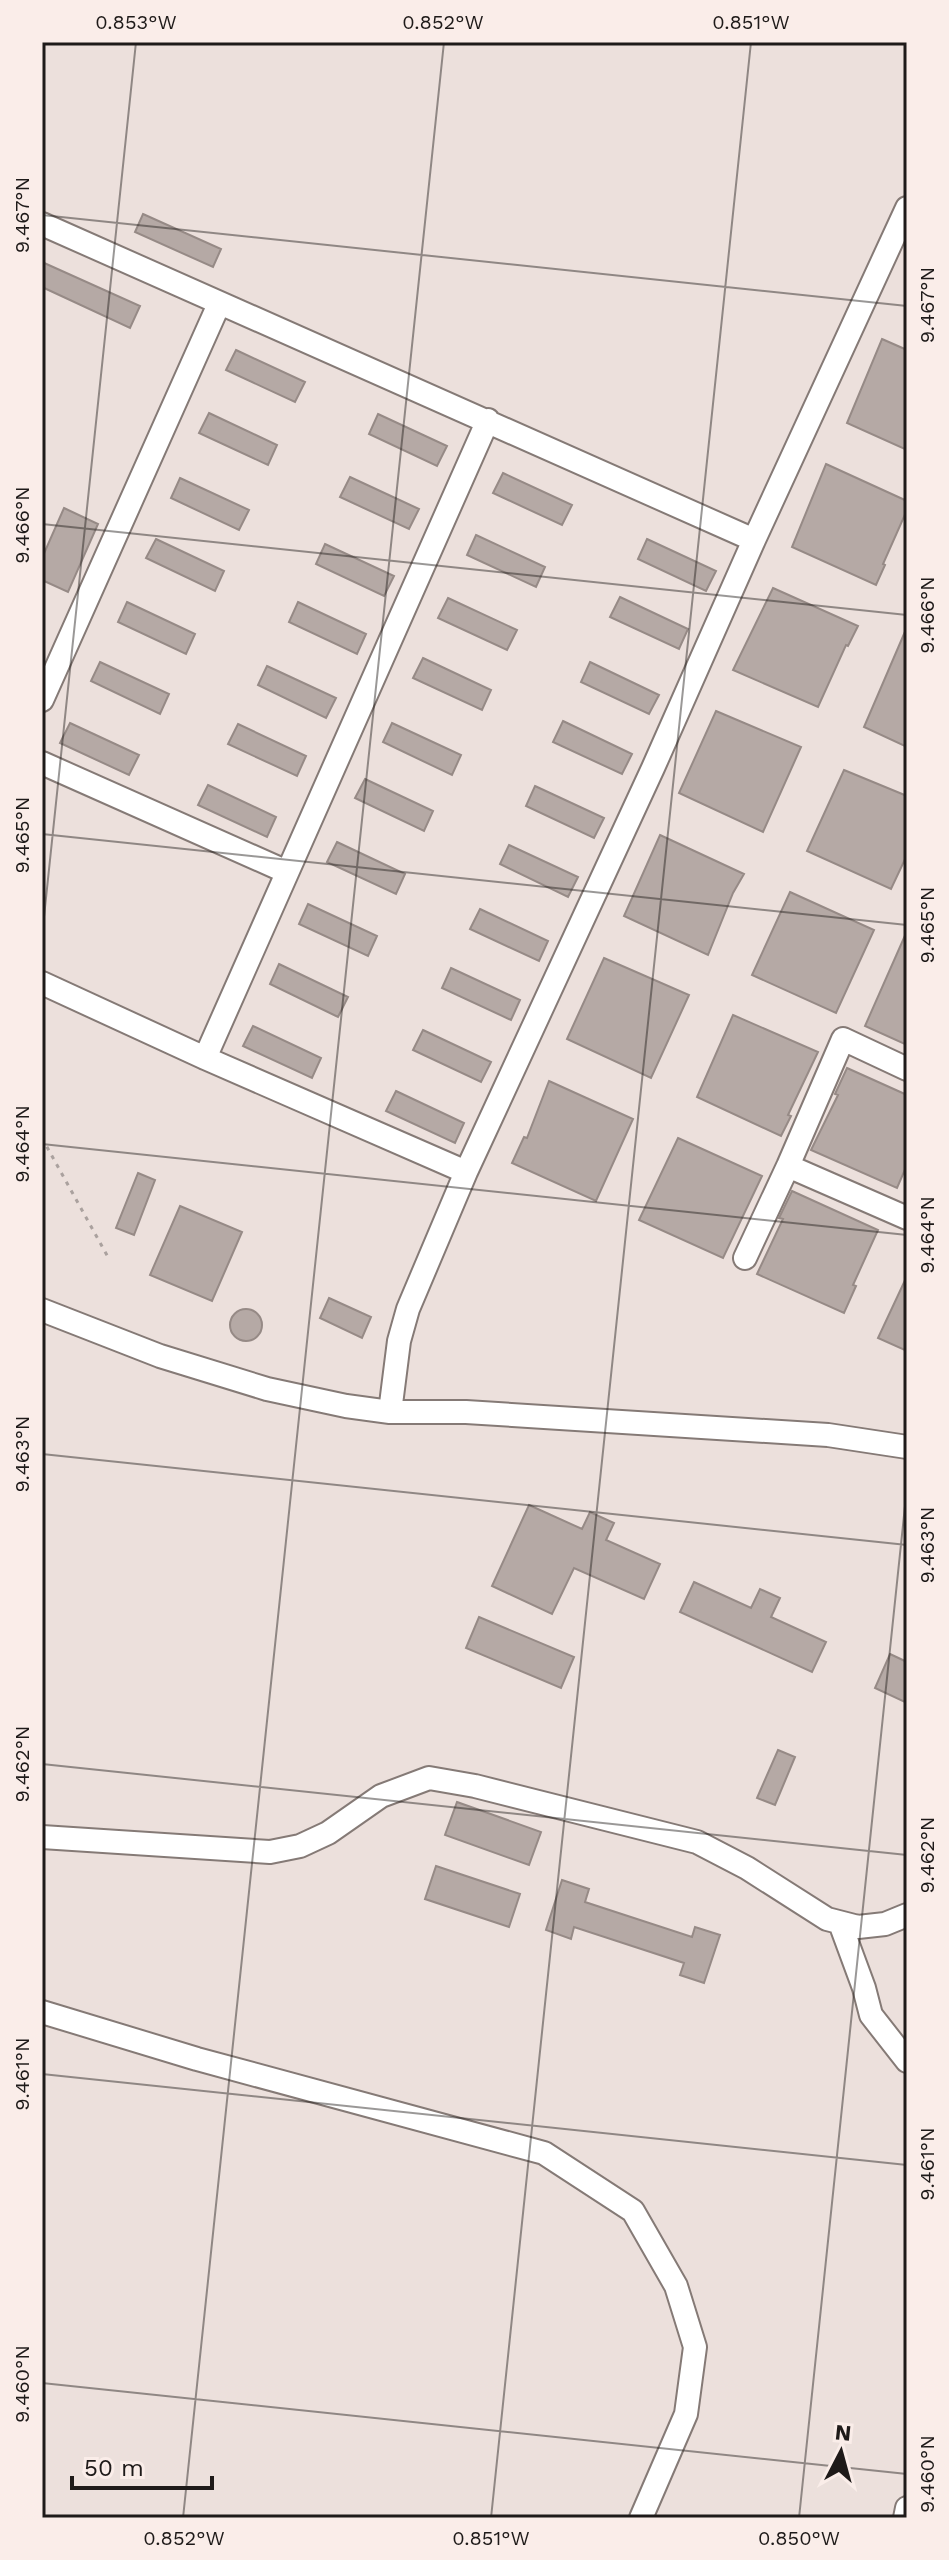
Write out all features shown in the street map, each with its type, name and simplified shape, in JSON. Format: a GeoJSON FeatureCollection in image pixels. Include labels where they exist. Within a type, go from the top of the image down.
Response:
{"type":"FeatureCollection","features":[{"type":"Feature","properties":{"kind":"street"},"geometry":{"type":"LineString","coordinates":[[390,1412],[399,1341],[408,1309],[466,1172],[907,208]]}},
{"type":"Feature","properties":{"kind":"street"},"geometry":{"type":"LineString","coordinates":[[42,224],[754,540]]}},
{"type":"Feature","properties":{"kind":"street"},"geometry":{"type":"LineString","coordinates":[[44,692],[219,304]]}},
{"type":"Feature","properties":{"kind":"street"},"geometry":{"type":"LineString","coordinates":[[205,1058],[488,420]]}},
{"type":"Feature","properties":{"kind":"street"},"geometry":{"type":"LineString","coordinates":[[42,763],[287,872]]}},
{"type":"Feature","properties":{"kind":"street"},"geometry":{"type":"LineString","coordinates":[[42,983],[466,1172]]}},
{"type":"Feature","properties":{"kind":"street"},"geometry":{"type":"LineString","coordinates":[[745,1258],[843,1039],[907,1069]]}},
{"type":"Feature","properties":{"kind":"street"},"geometry":{"type":"LineString","coordinates":[[788,1166],[907,1218]]}},
{"type":"Feature","properties":{"kind":"street"},"geometry":{"type":"LineString","coordinates":[[42,1310],[160,1356],[305,1399],[390,1412],[466,1412],[828,1435],[907,1447]]}},
{"type":"Feature","properties":{"kind":"street"},"geometry":{"type":"LineString","coordinates":[[42,1837],[270,1852],[300,1846],[328,1833],[381,1796],[429,1778],[475,1786],[697,1842],[747,1868],[827,1919],[840,1923],[858,1927],[885,1924],[907,1915]]}},
{"type":"Feature","properties":{"kind":"street"},"geometry":{"type":"LineString","coordinates":[[840,1923],[871,2015],[907,2061]]}},
{"type":"Feature","properties":{"kind":"street"},"geometry":{"type":"LineString","coordinates":[[42,2012],[197,2059],[544,2153],[633,2211],[676,2286],[695,2347],[686,2414],[641,2518]]}},
{"type":"Feature","properties":{"kind":"street"},"geometry":{"type":"LineString","coordinates":[[905,2518],[907,2508]]}},
{"type":"Feature","properties":{"kind":"path"},"geometry":{"type":"LineString","coordinates":[[42,1138],[108,1257]]}},
{"type":"Feature","properties":{"kind":"building"},"geometry":{"type":"Polygon","coordinates":[[[143,214],[221,249],[213,267],[135,232],[143,214]]]}},
{"type":"Feature","properties":{"kind":"building"},"geometry":{"type":"Polygon","coordinates":[[[42,262],[140,306],[130,328],[42,287],[42,262]]]}},
{"type":"Feature","properties":{"kind":"building"},"geometry":{"type":"Polygon","coordinates":[[[882,339],[907,350],[907,450],[847,423],[882,339]]]}},
{"type":"Feature","properties":{"kind":"building"},"geometry":{"type":"Polygon","coordinates":[[[236,350],[305,382],[295,402],[226,370],[236,350]]]}},
{"type":"Feature","properties":{"kind":"building"},"geometry":{"type":"Polygon","coordinates":[[[209,413],[277,445],[268,465],[199,433],[209,413]]]}},
{"type":"Feature","properties":{"kind":"building"},"geometry":{"type":"Polygon","coordinates":[[[378,414],[447,446],[437,466],[369,434],[378,414]]]}},
{"type":"Feature","properties":{"kind":"building"},"geometry":{"type":"Polygon","coordinates":[[[826,464],[907,501],[907,510],[876,585],[792,547],[826,464]]]}},
{"type":"Feature","properties":{"kind":"building"},"geometry":{"type":"Polygon","coordinates":[[[503,473],[572,505],[562,525],[493,493],[503,473]]]}},
{"type":"Feature","properties":{"kind":"building"},"geometry":{"type":"Polygon","coordinates":[[[350,477],[419,509],[409,529],[340,497],[350,477]]]}},
{"type":"Feature","properties":{"kind":"building"},"geometry":{"type":"Polygon","coordinates":[[[180,478],[249,510],[239,530],[171,498],[180,478]]]}},
{"type":"Feature","properties":{"kind":"building"},"geometry":{"type":"Polygon","coordinates":[[[64,508],[98,524],[68,592],[42,580],[42,558],[64,508]]]}},
{"type":"Feature","properties":{"kind":"building"},"geometry":{"type":"Polygon","coordinates":[[[476,535],[545,567],[536,587],[467,555],[476,535]]]}},
{"type":"Feature","properties":{"kind":"building"},"geometry":{"type":"Polygon","coordinates":[[[156,539],[224,571],[215,591],[146,558],[156,539]]]}},
{"type":"Feature","properties":{"kind":"building"},"geometry":{"type":"Polygon","coordinates":[[[647,539],[716,571],[706,591],[638,559],[647,539]]]}},
{"type":"Feature","properties":{"kind":"building"},"geometry":{"type":"Polygon","coordinates":[[[325,544],[394,576],[384,596],[316,564],[325,544]]]}},
{"type":"Feature","properties":{"kind":"building"},"geometry":{"type":"Polygon","coordinates":[[[773,588],[858,626],[818,707],[733,670],[773,588]]]}},
{"type":"Feature","properties":{"kind":"building"},"geometry":{"type":"Polygon","coordinates":[[[620,597],[688,629],[679,649],[610,617],[620,597]]]}},
{"type":"Feature","properties":{"kind":"building"},"geometry":{"type":"Polygon","coordinates":[[[448,598],[517,630],[507,650],[438,618],[448,598]]]}},
{"type":"Feature","properties":{"kind":"building"},"geometry":{"type":"Polygon","coordinates":[[[127,602],[195,634],[186,654],[118,622],[127,602]]]}},
{"type":"Feature","properties":{"kind":"building"},"geometry":{"type":"Polygon","coordinates":[[[298,602],[366,634],[357,654],[289,622],[298,602]]]}},
{"type":"Feature","properties":{"kind":"building"},"geometry":{"type":"Polygon","coordinates":[[[907,627],[907,747],[864,727],[907,627]]]}},
{"type":"Feature","properties":{"kind":"building"},"geometry":{"type":"Polygon","coordinates":[[[423,658],[491,690],[482,710],[413,678],[423,658]]]}},
{"type":"Feature","properties":{"kind":"building"},"geometry":{"type":"Polygon","coordinates":[[[100,662],[169,694],[160,714],[91,681],[100,662]]]}},
{"type":"Feature","properties":{"kind":"building"},"geometry":{"type":"Polygon","coordinates":[[[590,662],[659,695],[649,714],[581,682],[590,662]]]}},
{"type":"Feature","properties":{"kind":"building"},"geometry":{"type":"Polygon","coordinates":[[[267,666],[336,698],[326,718],[258,685],[267,666]]]}},
{"type":"Feature","properties":{"kind":"building"},"geometry":{"type":"Polygon","coordinates":[[[716,711],[801,747],[763,832],[679,793],[716,711]]]}},
{"type":"Feature","properties":{"kind":"building"},"geometry":{"type":"Polygon","coordinates":[[[563,721],[632,754],[622,774],[553,742],[563,721]]]}},
{"type":"Feature","properties":{"kind":"building"},"geometry":{"type":"Polygon","coordinates":[[[70,723],[139,755],[129,775],[60,743],[70,723]]]}},
{"type":"Feature","properties":{"kind":"building"},"geometry":{"type":"Polygon","coordinates":[[[392,723],[461,755],[452,775],[383,742],[392,723]]]}},
{"type":"Feature","properties":{"kind":"building"},"geometry":{"type":"Polygon","coordinates":[[[238,724],[306,756],[297,776],[228,744],[238,724]]]}},
{"type":"Feature","properties":{"kind":"building"},"geometry":{"type":"Polygon","coordinates":[[[844,770],[907,796],[907,855],[891,889],[807,851],[844,770]]]}},
{"type":"Feature","properties":{"kind":"building"},"geometry":{"type":"Polygon","coordinates":[[[365,779],[433,811],[424,831],[355,798],[365,779]]]}},
{"type":"Feature","properties":{"kind":"building"},"geometry":{"type":"Polygon","coordinates":[[[208,785],[276,817],[267,837],[198,805],[208,785]]]}},
{"type":"Feature","properties":{"kind":"building"},"geometry":{"type":"Polygon","coordinates":[[[535,786],[604,818],[594,838],[526,806],[535,786]]]}},
{"type":"Feature","properties":{"kind":"building"},"geometry":{"type":"Polygon","coordinates":[[[660,835],[744,874],[708,955],[624,916],[660,835]]]}},
{"type":"Feature","properties":{"kind":"building"},"geometry":{"type":"Polygon","coordinates":[[[337,842],[405,874],[396,894],[327,862],[337,842]]]}},
{"type":"Feature","properties":{"kind":"building"},"geometry":{"type":"Polygon","coordinates":[[[509,845],[578,877],[568,897],[500,864],[509,845]]]}},
{"type":"Feature","properties":{"kind":"building"},"geometry":{"type":"Polygon","coordinates":[[[790,892],[874,930],[836,1013],[752,975],[790,892]]]}},
{"type":"Feature","properties":{"kind":"building"},"geometry":{"type":"Polygon","coordinates":[[[308,904],[377,936],[368,956],[299,924],[308,904]]]}},
{"type":"Feature","properties":{"kind":"building"},"geometry":{"type":"Polygon","coordinates":[[[480,909],[548,941],[539,961],[470,929],[480,909]]]}},
{"type":"Feature","properties":{"kind":"building"},"geometry":{"type":"Polygon","coordinates":[[[907,931],[907,1045],[865,1026],[907,931]]]}},
{"type":"Feature","properties":{"kind":"building"},"geometry":{"type":"Polygon","coordinates":[[[604,958],[689,995],[651,1078],[567,1039],[604,958]]]}},
{"type":"Feature","properties":{"kind":"building"},"geometry":{"type":"Polygon","coordinates":[[[279,964],[348,997],[338,1017],[270,984],[279,964]]]}},
{"type":"Feature","properties":{"kind":"building"},"geometry":{"type":"Polygon","coordinates":[[[451,968],[520,1000],[511,1020],[442,988],[451,968]]]}},
{"type":"Feature","properties":{"kind":"building"},"geometry":{"type":"Polygon","coordinates":[[[733,1015],[818,1052],[781,1136],[697,1097],[733,1015]]]}},
{"type":"Feature","properties":{"kind":"building"},"geometry":{"type":"Polygon","coordinates":[[[253,1026],[321,1058],[312,1078],[243,1046],[253,1026]]]}},
{"type":"Feature","properties":{"kind":"building"},"geometry":{"type":"Polygon","coordinates":[[[423,1030],[491,1062],[481,1082],[413,1050],[423,1030]]]}},
{"type":"Feature","properties":{"kind":"building"},"geometry":{"type":"Polygon","coordinates":[[[847,1068],[907,1095],[907,1165],[897,1188],[811,1150],[838,1095],[835,1094],[847,1068]]]}},
{"type":"Feature","properties":{"kind":"building"},"geometry":{"type":"Polygon","coordinates":[[[549,1081],[633,1119],[596,1201],[512,1163],[524,1137],[527,1138],[549,1081]]]}},
{"type":"Feature","properties":{"kind":"building"},"geometry":{"type":"Polygon","coordinates":[[[396,1091],[464,1123],[455,1143],[386,1111],[396,1091]]]}},
{"type":"Feature","properties":{"kind":"building"},"geometry":{"type":"Polygon","coordinates":[[[678,1138],[762,1176],[723,1258],[639,1220],[678,1138]]]}},
{"type":"Feature","properties":{"kind":"building"},"geometry":{"type":"Polygon","coordinates":[[[138,1173],[155,1180],[134,1235],[116,1228],[138,1173]]]}},
{"type":"Feature","properties":{"kind":"building"},"geometry":{"type":"Polygon","coordinates":[[[792,1191],[878,1230],[844,1313],[757,1274],[783,1219],[779,1218],[792,1191]]]}},
{"type":"Feature","properties":{"kind":"building"},"geometry":{"type":"Polygon","coordinates":[[[180,1206],[242,1232],[212,1301],[150,1275],[180,1206]]]}},
{"type":"Feature","properties":{"kind":"building"},"geometry":{"type":"Polygon","coordinates":[[[907,1276],[907,1351],[878,1338],[907,1276]]]}},
{"type":"Feature","properties":{"kind":"building"},"geometry":{"type":"Polygon","coordinates":[[[329,1298],[371,1317],[362,1338],[320,1318],[329,1298]]]}},
{"type":"Feature","properties":{"kind":"building"},"geometry":{"type":"Polygon","coordinates":[[[246,1309],[257,1314],[262,1325],[257,1336],[246,1341],[235,1336],[230,1325],[235,1314],[246,1309]]]}},
{"type":"Feature","properties":{"kind":"building"},"geometry":{"type":"Polygon","coordinates":[[[529,1505],[582,1529],[590,1512],[614,1523],[606,1540],[660,1564],[644,1599],[574,1568],[552,1614],[492,1586],[529,1505]]]}},
{"type":"Feature","properties":{"kind":"building"},"geometry":{"type":"Polygon","coordinates":[[[694,1582],[751,1608],[760,1589],[780,1598],[771,1617],[826,1642],[812,1672],[680,1612],[694,1582]]]}},
{"type":"Feature","properties":{"kind":"building"},"geometry":{"type":"Polygon","coordinates":[[[479,1617],[574,1657],[561,1688],[466,1648],[479,1617]]]}},
{"type":"Feature","properties":{"kind":"building"},"geometry":{"type":"Polygon","coordinates":[[[890,1654],[907,1662],[907,1703],[875,1688],[890,1654]]]}},
{"type":"Feature","properties":{"kind":"building"},"geometry":{"type":"Polygon","coordinates":[[[778,1750],[795,1757],[775,1805],[757,1798],[778,1750]]]}},
{"type":"Feature","properties":{"kind":"building"},"geometry":{"type":"Polygon","coordinates":[[[457,1802],[541,1832],[529,1865],[445,1835],[457,1802]]]}},
{"type":"Feature","properties":{"kind":"building"},"geometry":{"type":"Polygon","coordinates":[[[436,1866],[520,1894],[509,1927],[425,1899],[436,1866]]]}},
{"type":"Feature","properties":{"kind":"building"},"geometry":{"type":"Polygon","coordinates":[[[562,1880],[589,1889],[585,1902],[692,1937],[695,1927],[720,1935],[704,1983],[680,1975],[684,1963],[574,1927],[571,1939],[546,1930],[562,1880]]]}}]}
